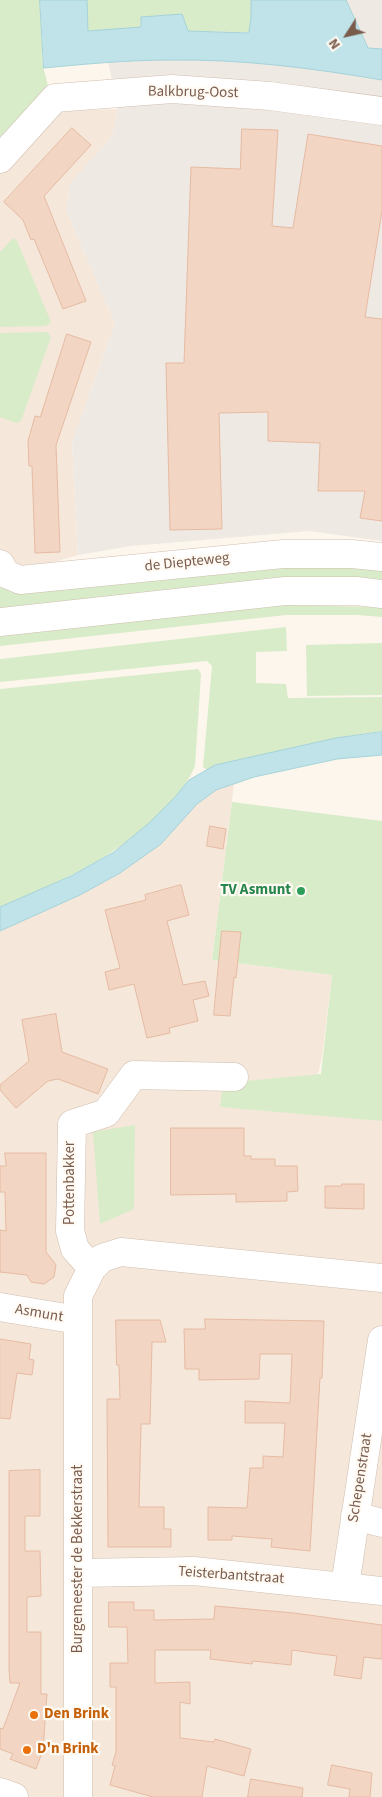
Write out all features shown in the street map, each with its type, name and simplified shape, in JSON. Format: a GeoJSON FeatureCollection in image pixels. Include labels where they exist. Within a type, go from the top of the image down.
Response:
{"type":"FeatureCollection","features":[{"type":"Feature","properties":{"kind":"street","name":"Balkbrug-Oost"},"geometry":{"type":"LineString","coordinates":[[0,159],[55,98],[172,90],[270,96],[382,111]]}},
{"type":"Feature","properties":{"kind":"street","name":"de Diepteweg"},"geometry":{"type":"LineString","coordinates":[[0,564],[6,574],[20,580],[282,554],[382,556]]}},
{"type":"Feature","properties":{"kind":"street"},"geometry":{"type":"LineString","coordinates":[[0,622],[285,591],[382,594]]}},
{"type":"Feature","properties":{"kind":"street","name":"Pottenbakker"},"geometry":{"type":"LineString","coordinates":[[92,1268],[74,1249],[70,1231],[72,1124],[106,1113],[134,1075],[234,1077]]}},
{"type":"Feature","properties":{"kind":"street"},"geometry":{"type":"LineString","coordinates":[[78,1320],[78,1296],[92,1268],[102,1258],[120,1252],[382,1278]]}},
{"type":"Feature","properties":{"kind":"street","name":"Asmunt"},"geometry":{"type":"LineString","coordinates":[[0,1307],[78,1320]]}},
{"type":"Feature","properties":{"kind":"street","name":"Burgemeester de Bekkerstraat"},"geometry":{"type":"LineString","coordinates":[[78,1320],[78,1797]]}},
{"type":"Feature","properties":{"kind":"street","name":"Schepenstraat"},"geometry":{"type":"LineString","coordinates":[[345,1586],[382,1340]]}},
{"type":"Feature","properties":{"kind":"street"},"geometry":{"type":"LineString","coordinates":[[355,1516],[382,1523]]}},
{"type":"Feature","properties":{"kind":"street","name":"Teisterbantstraat"},"geometry":{"type":"LineString","coordinates":[[79,1574],[194,1571],[382,1591]]}},
{"type":"Feature","properties":{"kind":"street"},"geometry":{"type":"LineString","coordinates":[[0,1792],[14,1797]]}},
{"type":"Feature","properties":{"kind":"shaded area"},"geometry":{"type":"Polygon","coordinates":[[[0,0],[382,0],[382,541],[309,531],[131,546],[78,555],[72,442],[115,324],[66,210],[70,184],[112,136],[118,109],[104,42],[0,29],[0,0]]]}},
{"type":"Feature","properties":{"kind":"shaded area"},"geometry":{"type":"Polygon","coordinates":[[[118,109],[112,136],[70,184],[66,210],[115,324],[72,442],[78,555],[0,578],[0,120],[6,113],[118,109]]]}},
{"type":"Feature","properties":{"kind":"shaded area"},"geometry":{"type":"Polygon","coordinates":[[[236,769],[212,960],[332,975],[322,1057],[314,1091],[382,1101],[382,1797],[0,1797],[0,914],[79,888],[236,769]]]}},
{"type":"Feature","properties":{"kind":"green space"},"geometry":{"type":"Polygon","coordinates":[[[0,0],[40,0],[43,66],[49,90],[0,143],[0,0]]]}},
{"type":"Feature","properties":{"kind":"green space"},"geometry":{"type":"Polygon","coordinates":[[[87,0],[251,0],[249,32],[187,31],[182,14],[140,22],[141,27],[88,31],[87,0]]]}},
{"type":"Feature","properties":{"kind":"green space"},"geometry":{"type":"Polygon","coordinates":[[[13,238],[17,241],[51,322],[46,326],[0,327],[0,252],[13,238]]]}},
{"type":"Feature","properties":{"kind":"green space"},"geometry":{"type":"Polygon","coordinates":[[[47,332],[51,337],[21,421],[16,423],[0,417],[0,333],[47,332]]]}},
{"type":"Feature","properties":{"kind":"green space"},"geometry":{"type":"Polygon","coordinates":[[[283,567],[382,568],[382,580],[0,610],[0,588],[4,586],[283,567]]]}},
{"type":"Feature","properties":{"kind":"green space"},"geometry":{"type":"Polygon","coordinates":[[[286,605],[382,607],[382,617],[286,615],[0,646],[0,635],[286,605]]]}},
{"type":"Feature","properties":{"kind":"green space"},"geometry":{"type":"Polygon","coordinates":[[[286,627],[287,651],[256,652],[256,683],[286,684],[288,698],[382,697],[382,731],[336,738],[207,770],[203,767],[212,666],[207,661],[0,682],[0,659],[286,627]]]}},
{"type":"Feature","properties":{"kind":"green space"},"geometry":{"type":"Polygon","coordinates":[[[382,643],[382,695],[307,696],[306,645],[382,643]]]}},
{"type":"Feature","properties":{"kind":"green space"},"geometry":{"type":"Polygon","coordinates":[[[198,669],[201,674],[195,766],[176,796],[143,829],[105,856],[65,878],[0,907],[0,689],[198,669]]]}},
{"type":"Feature","properties":{"kind":"green space","name":"TV Asmunt"},"geometry":{"type":"Polygon","coordinates":[[[232,802],[382,821],[382,1121],[220,1107],[223,1083],[321,1074],[332,975],[212,960],[232,802]]]}},
{"type":"Feature","properties":{"kind":"green space"},"geometry":{"type":"Polygon","coordinates":[[[135,1125],[134,1209],[100,1224],[93,1132],[135,1125]]]}},
{"type":"Feature","properties":{"kind":"water"},"geometry":{"type":"Polygon","coordinates":[[[40,0],[87,0],[88,31],[141,27],[141,17],[182,14],[188,31],[247,33],[249,32],[251,18],[251,0],[346,0],[368,48],[382,49],[382,80],[303,68],[197,60],[138,61],[44,68],[40,0]]]}},
{"type":"Feature","properties":{"kind":"water"},"geometry":{"type":"Polygon","coordinates":[[[382,732],[382,755],[337,759],[254,777],[216,790],[197,804],[161,844],[120,873],[80,895],[0,931],[0,907],[71,876],[114,852],[149,823],[189,780],[215,765],[336,738],[382,732]]]}},
{"type":"Feature","properties":{"kind":"building"},"geometry":{"type":"Polygon","coordinates":[[[72,128],[91,145],[44,196],[86,301],[63,309],[34,239],[31,240],[23,220],[4,202],[72,128]]]}},
{"type":"Feature","properties":{"kind":"building"},"geometry":{"type":"Polygon","coordinates":[[[242,129],[278,130],[272,226],[293,228],[308,134],[382,146],[382,211],[365,317],[382,319],[382,521],[360,518],[365,491],[318,491],[320,443],[268,441],[268,412],[219,413],[222,529],[170,530],[166,363],[184,363],[191,167],[240,169],[242,129]]]}},
{"type":"Feature","properties":{"kind":"building"},"geometry":{"type":"Polygon","coordinates":[[[67,334],[91,342],[56,445],[60,552],[35,553],[32,466],[29,466],[28,441],[35,416],[40,417],[67,334]]]}},
{"type":"Feature","properties":{"kind":"building"},"geometry":{"type":"Polygon","coordinates":[[[210,826],[226,829],[223,849],[207,846],[210,826]]]}},
{"type":"Feature","properties":{"kind":"building"},"geometry":{"type":"Polygon","coordinates":[[[181,885],[189,915],[167,921],[183,985],[205,981],[209,996],[193,1000],[198,1021],[169,1028],[170,1033],[147,1038],[134,984],[109,990],[105,972],[120,968],[105,910],[146,900],[145,895],[181,885]]]}},
{"type":"Feature","properties":{"kind":"building"},"geometry":{"type":"Polygon","coordinates":[[[222,931],[241,932],[230,1016],[214,1015],[222,931]]]}},
{"type":"Feature","properties":{"kind":"building"},"geometry":{"type":"Polygon","coordinates":[[[56,1014],[62,1052],[108,1069],[98,1094],[58,1079],[48,1081],[16,1108],[0,1090],[0,1085],[29,1061],[22,1020],[56,1014]]]}},
{"type":"Feature","properties":{"kind":"building"},"geometry":{"type":"Polygon","coordinates":[[[171,1128],[244,1128],[244,1156],[251,1156],[251,1159],[275,1159],[275,1166],[297,1166],[298,1191],[287,1192],[287,1201],[236,1202],[236,1194],[171,1195],[171,1128]]]}},
{"type":"Feature","properties":{"kind":"building"},"geometry":{"type":"Polygon","coordinates":[[[5,1153],[46,1153],[46,1252],[56,1265],[54,1277],[44,1284],[31,1282],[27,1275],[0,1272],[0,1230],[6,1231],[5,1192],[0,1192],[0,1166],[6,1166],[5,1153]]]}},
{"type":"Feature","properties":{"kind":"building"},"geometry":{"type":"Polygon","coordinates":[[[342,1184],[364,1184],[364,1209],[325,1208],[325,1186],[341,1186],[342,1184]]]}},
{"type":"Feature","properties":{"kind":"building"},"geometry":{"type":"Polygon","coordinates":[[[205,1319],[324,1321],[310,1551],[271,1547],[272,1539],[232,1536],[232,1540],[208,1540],[208,1507],[247,1508],[250,1468],[263,1468],[263,1456],[283,1457],[285,1423],[245,1423],[245,1401],[290,1403],[292,1354],[260,1354],[259,1379],[199,1380],[199,1369],[185,1369],[184,1329],[205,1329],[205,1319]]]}},
{"type":"Feature","properties":{"kind":"building"},"geometry":{"type":"Polygon","coordinates":[[[116,1320],[160,1320],[166,1342],[152,1342],[150,1424],[141,1424],[139,1507],[164,1507],[164,1529],[171,1529],[171,1547],[108,1547],[107,1399],[120,1399],[116,1320]]]}},
{"type":"Feature","properties":{"kind":"building"},"geometry":{"type":"Polygon","coordinates":[[[0,1339],[31,1344],[29,1359],[34,1360],[32,1375],[17,1373],[10,1419],[0,1418],[0,1339]]]}},
{"type":"Feature","properties":{"kind":"building"},"geometry":{"type":"Polygon","coordinates":[[[40,1470],[40,1516],[25,1516],[25,1551],[40,1551],[41,1596],[27,1597],[27,1632],[41,1632],[41,1694],[47,1694],[43,1750],[36,1769],[10,1759],[13,1754],[0,1749],[0,1728],[3,1729],[20,1683],[10,1683],[9,1668],[9,1471],[40,1470]]]}},
{"type":"Feature","properties":{"kind":"building"},"geometry":{"type":"Polygon","coordinates":[[[109,1602],[134,1602],[134,1610],[154,1610],[154,1620],[214,1619],[215,1606],[294,1613],[382,1625],[382,1659],[364,1657],[361,1679],[334,1675],[337,1656],[292,1650],[291,1665],[253,1661],[252,1664],[210,1659],[211,1650],[155,1650],[155,1683],[190,1682],[190,1704],[180,1702],[180,1738],[214,1742],[215,1739],[251,1749],[244,1776],[207,1766],[202,1797],[153,1797],[110,1785],[115,1766],[112,1765],[116,1752],[116,1687],[110,1687],[110,1663],[128,1663],[127,1627],[109,1627],[109,1602]]]}},
{"type":"Feature","properties":{"kind":"building"},"geometry":{"type":"Polygon","coordinates":[[[332,1765],[372,1773],[370,1797],[349,1797],[350,1789],[328,1785],[332,1765]]]}},
{"type":"Feature","properties":{"kind":"building"},"geometry":{"type":"Polygon","coordinates":[[[251,1779],[303,1788],[302,1797],[248,1797],[251,1779]]]}},
{"type":"Feature","properties":{"kind":"place","name":"TV Asmunt"},"geometry":{"type":"Point","coordinates":[301,891]}},
{"type":"Feature","properties":{"kind":"place","name":"Den Brink"},"geometry":{"type":"Point","coordinates":[34,1715]}},
{"type":"Feature","properties":{"kind":"place","name":"D'n Brink"},"geometry":{"type":"Point","coordinates":[27,1750]}}]}
